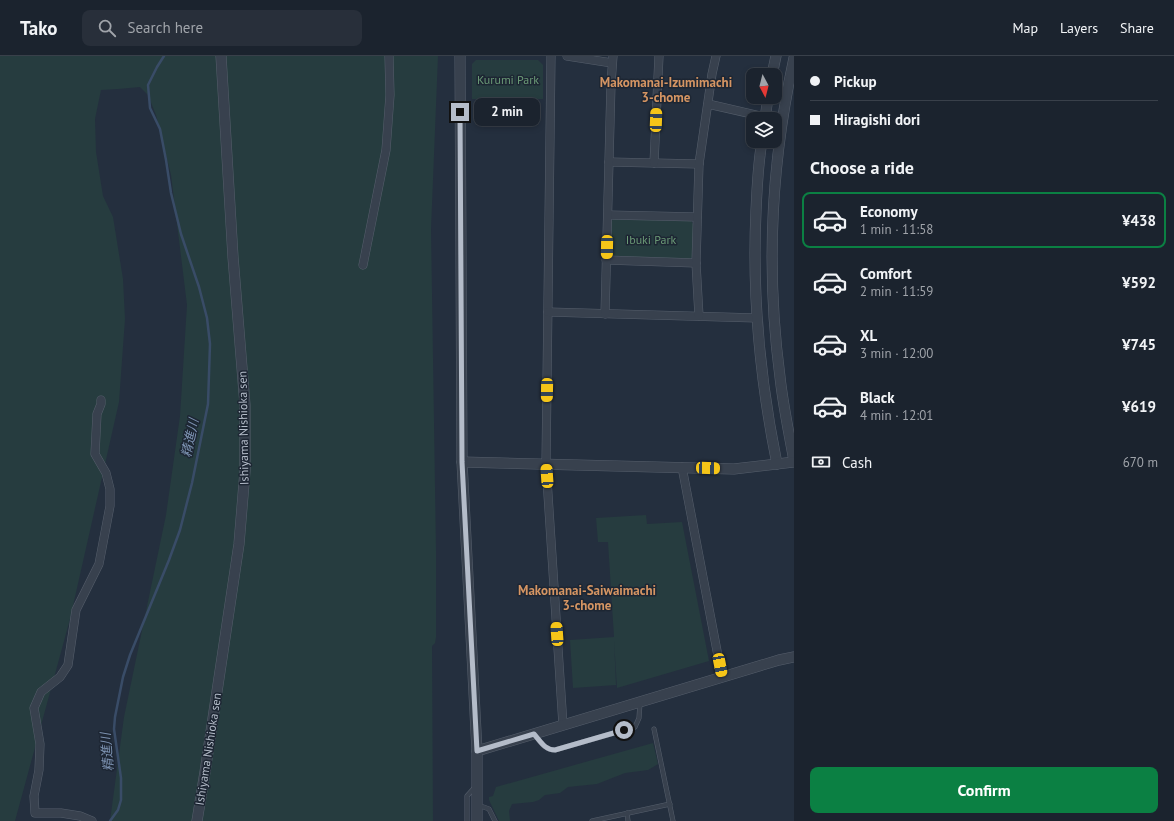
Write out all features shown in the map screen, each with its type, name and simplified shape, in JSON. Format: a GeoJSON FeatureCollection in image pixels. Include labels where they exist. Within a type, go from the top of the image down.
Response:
{"type":"FeatureCollection","features":[{"type":"Feature","properties":{"kind":"street","name":"Ishiyama Nishioka sen"},"geometry":{"type":"LineString","coordinates":[[197,821],[206,772],[239,544],[245,471],[244,405],[233,258],[221,56]]}},
{"type":"Feature","properties":{"kind":"street"},"geometry":{"type":"LineString","coordinates":[[363,265],[386,150],[390,95],[389,56]]}},
{"type":"Feature","properties":{"kind":"street"},"geometry":{"type":"LineString","coordinates":[[460,56],[462,462],[477,751],[477,821]]}},
{"type":"Feature","properties":{"kind":"street"},"geometry":{"type":"LineString","coordinates":[[551,56],[546,464],[563,725]]}},
{"type":"Feature","properties":{"kind":"street"},"geometry":{"type":"LineString","coordinates":[[567,56],[613,60],[605,314]]}},
{"type":"Feature","properties":{"kind":"street"},"geometry":{"type":"LineString","coordinates":[[654,163],[659,56]]}},
{"type":"Feature","properties":{"kind":"street"},"geometry":{"type":"LineString","coordinates":[[699,316],[696,263],[699,164],[716,56]]}},
{"type":"Feature","properties":{"kind":"street"},"geometry":{"type":"LineString","coordinates":[[773,68],[776,56]]}},
{"type":"Feature","properties":{"kind":"street"},"geometry":{"type":"LineString","coordinates":[[462,462],[734,469],[794,461],[780,377],[772,283],[777,164],[782,121],[794,58]]}},
{"type":"Feature","properties":{"kind":"street"},"geometry":{"type":"LineString","coordinates":[[708,104],[746,113]]}},
{"type":"Feature","properties":{"kind":"street"},"geometry":{"type":"LineString","coordinates":[[761,148],[757,186],[755,287],[762,380],[777,464]]}},
{"type":"Feature","properties":{"kind":"street"},"geometry":{"type":"LineString","coordinates":[[609,162],[699,164]]}},
{"type":"Feature","properties":{"kind":"street"},"geometry":{"type":"LineString","coordinates":[[608,215],[697,217]]}},
{"type":"Feature","properties":{"kind":"street"},"geometry":{"type":"LineString","coordinates":[[606,260],[696,263]]}},
{"type":"Feature","properties":{"kind":"street"},"geometry":{"type":"LineString","coordinates":[[548,312],[757,318]]}},
{"type":"Feature","properties":{"kind":"street"},"geometry":{"type":"LineString","coordinates":[[92,821],[80,816],[61,813],[35,814],[34,796],[39,770],[40,744],[34,708],[41,692],[60,677],[68,665],[76,610],[99,564],[110,506],[110,489],[106,473],[95,454],[97,414],[101,400]]}},
{"type":"Feature","properties":{"kind":"street"},"geometry":{"type":"LineString","coordinates":[[682,467],[722,677]]}},
{"type":"Feature","properties":{"kind":"street"},"geometry":{"type":"LineString","coordinates":[[477,751],[779,660],[794,657]]}},
{"type":"Feature","properties":{"kind":"lane"},"geometry":{"type":"LineString","coordinates":[[534,734],[544,747],[550,750],[555,750],[635,727],[639,718],[640,702]]}},
{"type":"Feature","properties":{"kind":"lane"},"geometry":{"type":"LineString","coordinates":[[654,729],[673,821]]}},
{"type":"Feature","properties":{"kind":"lane"},"geometry":{"type":"LineString","coordinates":[[467,821],[467,796],[477,785]]}},
{"type":"Feature","properties":{"kind":"lane"},"geometry":{"type":"LineString","coordinates":[[477,804],[489,809],[495,821]]}},
{"type":"Feature","properties":{"kind":"lane"},"geometry":{"type":"LineString","coordinates":[[592,821],[670,804]]}},
{"type":"Feature","properties":{"kind":"lane"},"geometry":{"type":"LineString","coordinates":[[627,813],[628,821]]}},
{"type":"Feature","properties":{"kind":"green space"},"geometry":{"type":"Polygon","coordinates":[[[0,56],[438,56],[431,229],[436,551],[436,637],[435,643],[432,646],[433,821],[110,821],[124,717],[166,515],[180,416],[187,305],[171,175],[156,115],[148,95],[140,87],[101,90],[95,119],[96,152],[103,196],[113,217],[123,279],[125,319],[119,402],[70,619],[15,821],[0,821],[0,56]]]}},
{"type":"Feature","properties":{"kind":"green space","name":"Kurumi Park"},"geometry":{"type":"Polygon","coordinates":[[[476,60],[538,60],[543,65],[543,99],[472,99],[472,64],[476,60]]]}},
{"type":"Feature","properties":{"kind":"green space","name":"Ibuki Park"},"geometry":{"type":"Polygon","coordinates":[[[614,219],[691,221],[693,224],[693,257],[688,259],[613,256],[610,254],[610,222],[614,219]]]}},
{"type":"Feature","properties":{"kind":"green space"},"geometry":{"type":"Polygon","coordinates":[[[646,515],[647,524],[682,522],[709,661],[617,688],[614,640],[616,685],[573,688],[570,640],[614,637],[608,542],[598,542],[596,518],[646,515]]]}},
{"type":"Feature","properties":{"kind":"green space"},"geometry":{"type":"Polygon","coordinates":[[[653,743],[658,764],[648,770],[625,773],[597,784],[568,787],[560,793],[545,795],[539,800],[533,802],[512,804],[509,811],[510,821],[499,821],[489,800],[489,797],[493,796],[496,787],[653,743]]]}},
{"type":"Feature","properties":{"kind":"waterway","name":"精進川"},"geometry":{"type":"LineString","coordinates":[[110,821],[118,810],[121,800],[121,778],[114,729],[123,677],[130,655],[180,530],[192,483],[208,404],[210,344],[207,318],[199,287],[181,234],[171,193],[160,129],[150,108],[148,85],[164,56]]}},
{"type":"Feature","properties":{"kind":"district","name":"Makomanai-Izumimachi 3-chome"},"geometry":{"type":"Point","coordinates":[666,90]}},
{"type":"Feature","properties":{"kind":"district","name":"Makomanai-Saiwaimachi 3-chome"},"geometry":{"type":"Point","coordinates":[587,598]}},
{"type":"Feature","properties":{"kind":"route"},"geometry":{"type":"LineString","coordinates":[[460,112],[462,462],[477,751],[534,734],[544,747],[550,750],[555,750],[624,730]]}}]}
